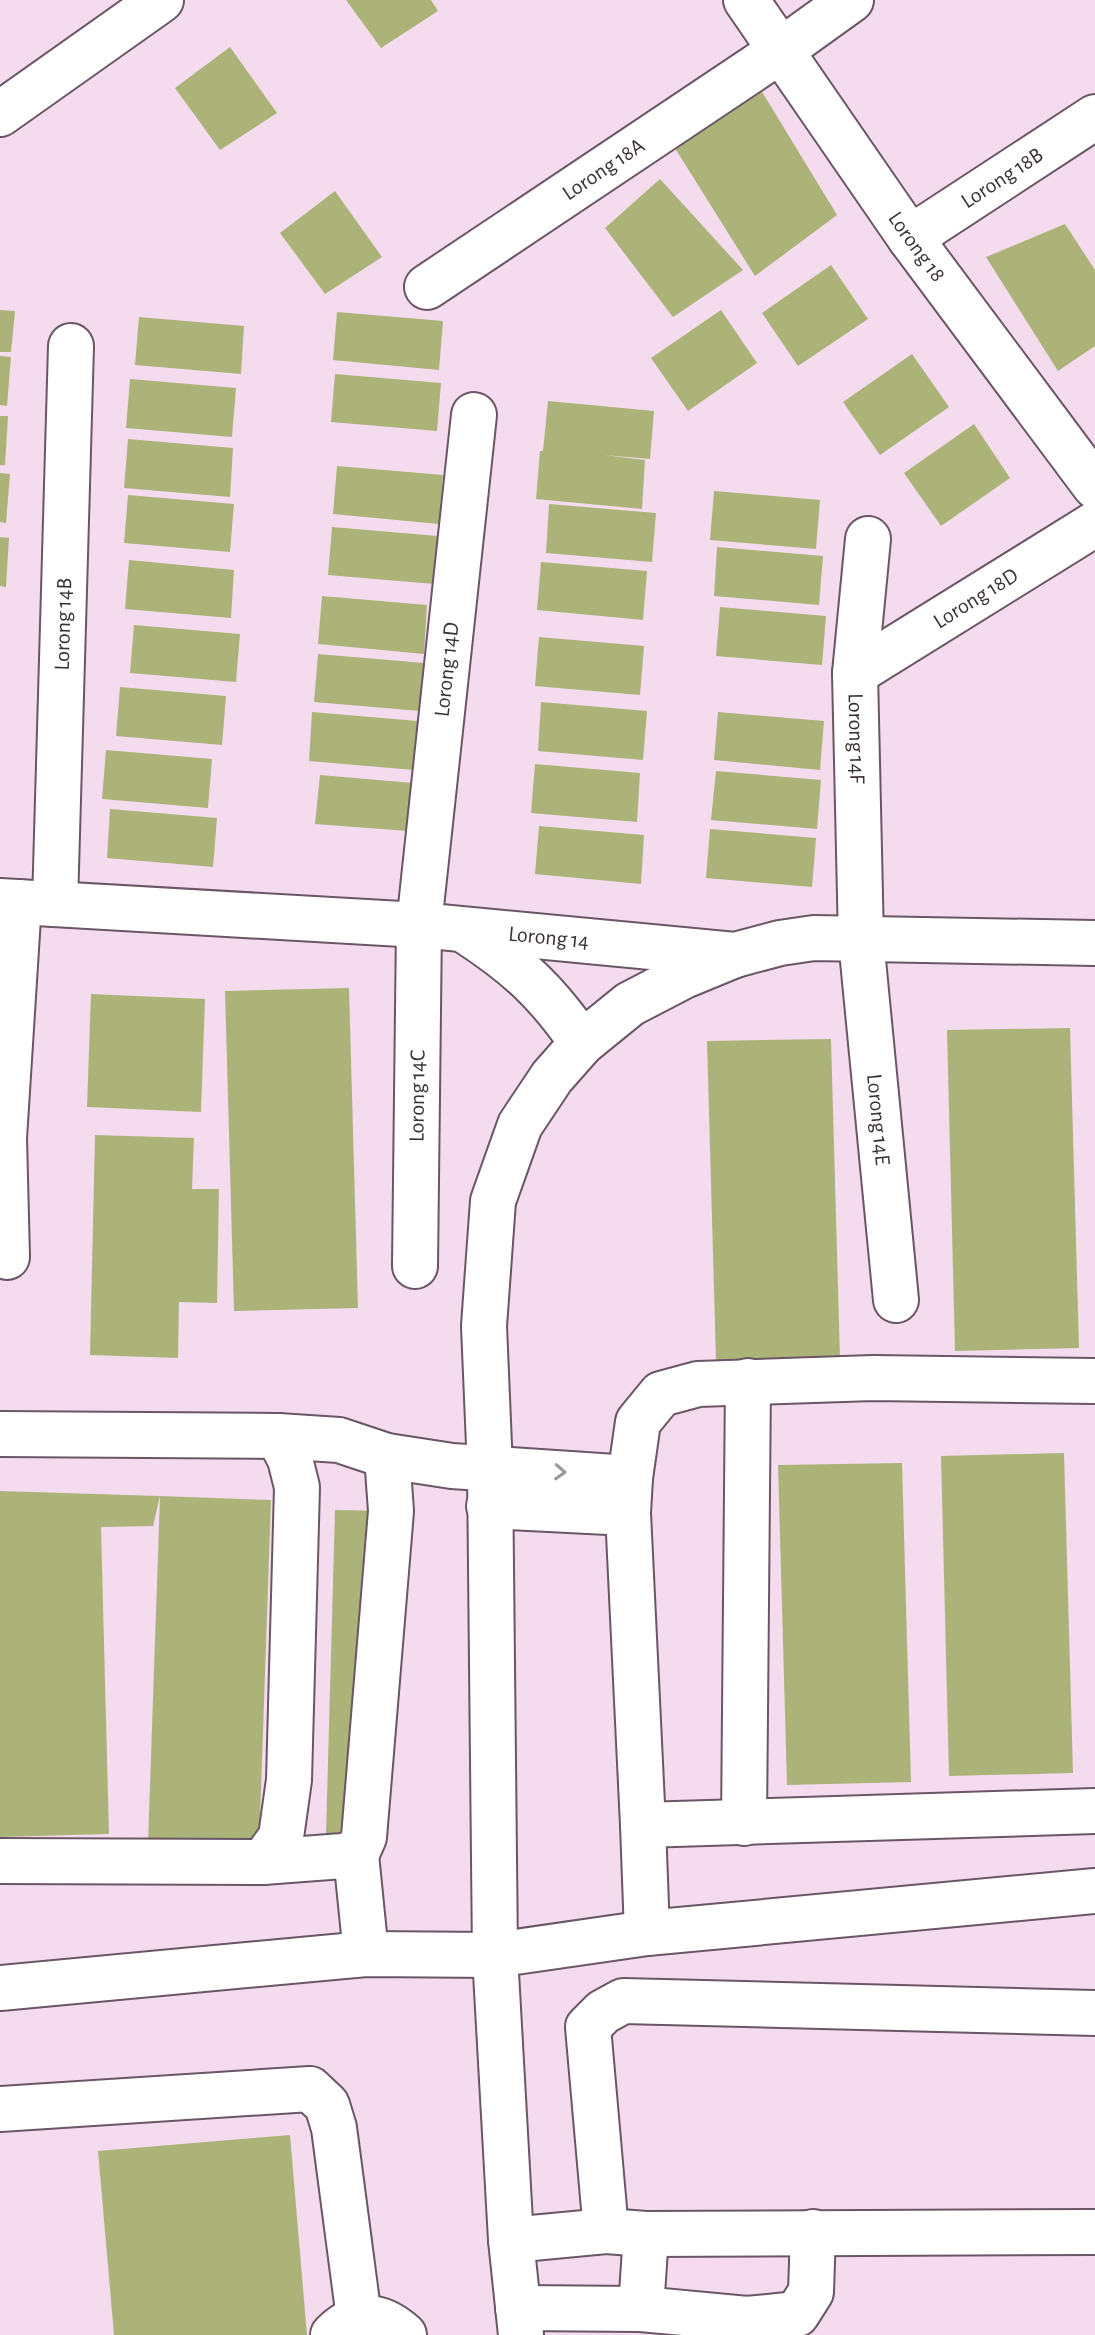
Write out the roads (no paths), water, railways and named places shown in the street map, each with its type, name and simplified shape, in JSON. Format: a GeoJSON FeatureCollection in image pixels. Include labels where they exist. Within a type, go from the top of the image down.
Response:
{"type":"FeatureCollection","features":[{"type":"Feature","properties":{"kind":"street"},"geometry":{"type":"LineString","coordinates":[[1,110],[161,0]]}},
{"type":"Feature","properties":{"kind":"street","name":"Lorong 18"},"geometry":{"type":"LineString","coordinates":[[746,0],[910,238],[1095,486]]}},
{"type":"Feature","properties":{"kind":"street","name":"Lorong 18A"},"geometry":{"type":"LineString","coordinates":[[427,287],[780,51],[851,0]]}},
{"type":"Feature","properties":{"kind":"street","name":"Lorong 18B"},"geometry":{"type":"LineString","coordinates":[[910,238],[1095,117]]}},
{"type":"Feature","properties":{"kind":"street","name":"Lorong 14B"},"geometry":{"type":"LineString","coordinates":[[7,1257],[2,1138],[25,902],[71,346]]}},
{"type":"Feature","properties":{"kind":"street","name":"Lorong 14D"},"geometry":{"type":"LineString","coordinates":[[440,926],[474,415]]}},
{"type":"Feature","properties":{"kind":"street","name":"Lorong 18D"},"geometry":{"type":"LineString","coordinates":[[855,673],[1095,524]]}},
{"type":"Feature","properties":{"kind":"street","name":"Lorong 14F"},"geometry":{"type":"LineString","coordinates":[[861,940],[855,673],[868,539]]}},
{"type":"Feature","properties":{"kind":"street","name":"Lorong 14"},"geometry":{"type":"LineString","coordinates":[[25,902],[440,926],[735,955],[814,938],[1095,943]]}},
{"type":"Feature","properties":{"kind":"street"},"geometry":{"type":"LineString","coordinates":[[440,926],[520,969],[555,1004],[582,1043]]}},
{"type":"Feature","properties":{"kind":"street","name":"Lorong 14C"},"geometry":{"type":"LineString","coordinates":[[415,1266],[440,926]]}},
{"type":"Feature","properties":{"kind":"street","name":"Lorong 14E"},"geometry":{"type":"LineString","coordinates":[[861,940],[896,1300]]}},
{"type":"Feature","properties":{"kind":"street"},"geometry":{"type":"LineString","coordinates":[[735,955],[684,976],[630,1004],[582,1043],[552,1077],[520,1125],[493,1201],[484,1326],[490,1487],[495,1955],[511,2240],[520,2322],[641,2309],[747,2319],[797,2314],[811,2292],[813,2232]]}},
{"type":"Feature","properties":{"kind":"street"},"geometry":{"type":"LineString","coordinates":[[647,1933],[629,1495],[638,1422],[661,1394],[698,1384],[873,1378],[1095,1381]]}},
{"type":"Feature","properties":{"kind":"street"},"geometry":{"type":"LineString","coordinates":[[744,1823],[748,1381]]}},
{"type":"Feature","properties":{"kind":"street"},"geometry":{"type":"LineString","coordinates":[[0,1434],[278,1436],[339,1440],[490,1487],[629,1495]]}},
{"type":"Feature","properties":{"kind":"street"},"geometry":{"type":"LineString","coordinates":[[263,1862],[281,1837],[289,1780],[297,1487],[290,1459],[278,1436]]}},
{"type":"Feature","properties":{"kind":"street"},"geometry":{"type":"LineString","coordinates":[[366,1954],[356,1855],[364,1837],[391,1511],[387,1456]]}},
{"type":"Feature","properties":{"kind":"street"},"geometry":{"type":"LineString","coordinates":[[643,1825],[1095,1811]]}},
{"type":"Feature","properties":{"kind":"street"},"geometry":{"type":"LineString","coordinates":[[0,1861],[263,1862],[356,1855]]}},
{"type":"Feature","properties":{"kind":"street"},"geometry":{"type":"LineString","coordinates":[[0,1988],[366,1954],[495,1955],[647,1933],[1095,1891]]}},
{"type":"Feature","properties":{"kind":"street"},"geometry":{"type":"LineString","coordinates":[[641,2309],[588,2027],[603,2012],[623,2001],[1095,2013]]}},
{"type":"Feature","properties":{"kind":"street"},"geometry":{"type":"LineString","coordinates":[[0,2109],[310,2089],[327,2105],[334,2128],[346,2326],[376,2317],[404,2335]]}},
{"type":"Feature","properties":{"kind":"street"},"geometry":{"type":"LineString","coordinates":[[511,2240],[626,2232],[1095,2232]]}}]}
